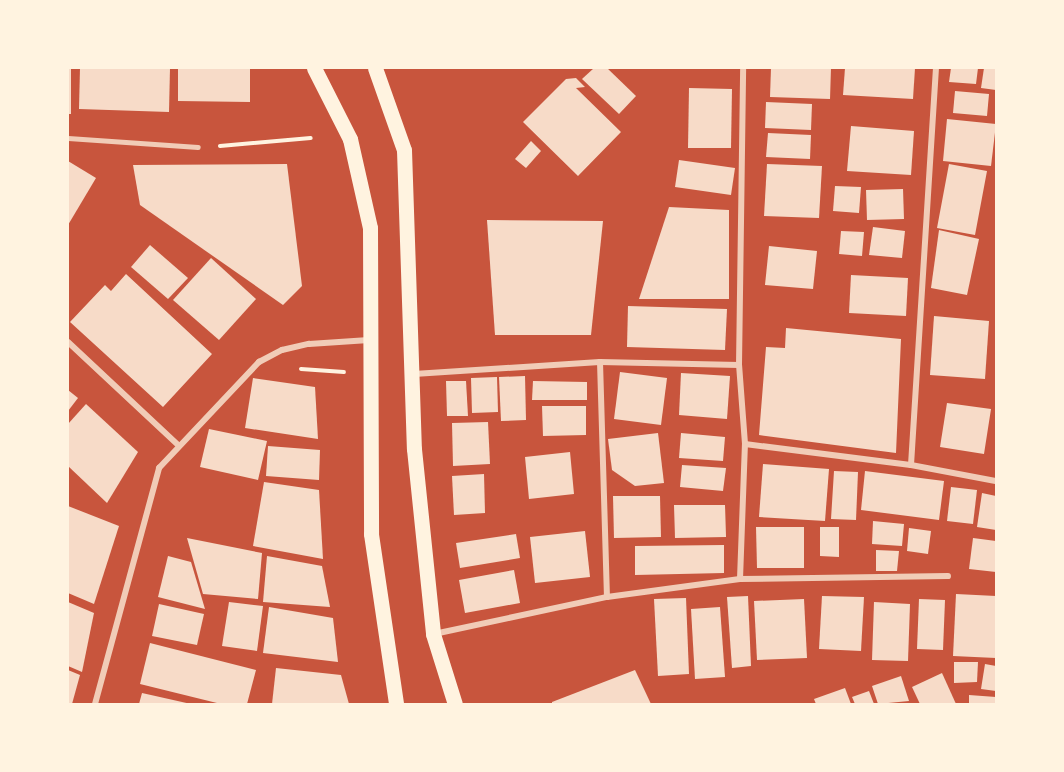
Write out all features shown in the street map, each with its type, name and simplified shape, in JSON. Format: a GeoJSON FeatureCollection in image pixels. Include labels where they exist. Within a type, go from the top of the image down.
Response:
{"type":"FeatureCollection","features":[{"type":"Feature","properties":{"kind":"main road"},"geometry":{"type":"LineString","coordinates":[[314,68],[350,139],[370,228],[371,534],[396,705]]}},
{"type":"Feature","properties":{"kind":"main road"},"geometry":{"type":"LineString","coordinates":[[375,68],[404,150],[414,374],[414,449],[433,634],[455,705]]}},
{"type":"Feature","properties":{"kind":"street"},"geometry":{"type":"LineString","coordinates":[[740,579],[745,444],[739,365],[743,68]]}},
{"type":"Feature","properties":{"kind":"street"},"geometry":{"type":"LineString","coordinates":[[911,465],[936,68]]}},
{"type":"Feature","properties":{"kind":"street"},"geometry":{"type":"LineString","coordinates":[[68,138],[198,147]]}},
{"type":"Feature","properties":{"kind":"street"},"geometry":{"type":"LineString","coordinates":[[95,705],[159,468],[178,445],[259,362],[282,350],[369,340]]}},
{"type":"Feature","properties":{"kind":"street"},"geometry":{"type":"LineString","coordinates":[[68,342],[178,445]]}},
{"type":"Feature","properties":{"kind":"street"},"geometry":{"type":"LineString","coordinates":[[414,374],[600,362],[739,365]]}},
{"type":"Feature","properties":{"kind":"street"},"geometry":{"type":"LineString","coordinates":[[600,362],[607,597]]}},
{"type":"Feature","properties":{"kind":"street"},"geometry":{"type":"LineString","coordinates":[[745,444],[911,465],[996,481]]}},
{"type":"Feature","properties":{"kind":"street"},"geometry":{"type":"LineString","coordinates":[[433,634],[607,597],[740,579],[948,576]]}},
{"type":"Feature","properties":{"kind":"path"},"geometry":{"type":"LineString","coordinates":[[198,147],[311,138]]}},
{"type":"Feature","properties":{"kind":"path"},"geometry":{"type":"LineString","coordinates":[[304,371],[332,372]]}},
{"type":"Feature","properties":{"kind":"building"},"geometry":{"type":"Polygon","coordinates":[[[68,68],[71,68],[71,114],[68,114],[68,68]]]}},
{"type":"Feature","properties":{"kind":"building"},"geometry":{"type":"Polygon","coordinates":[[[80,68],[170,68],[169,112],[79,109],[80,68]]]}},
{"type":"Feature","properties":{"kind":"building"},"geometry":{"type":"Polygon","coordinates":[[[178,68],[250,68],[250,102],[178,101],[178,68]]]}},
{"type":"Feature","properties":{"kind":"building"},"geometry":{"type":"Polygon","coordinates":[[[594,68],[607,68],[636,96],[619,114],[582,79],[594,68]]]}},
{"type":"Feature","properties":{"kind":"building"},"geometry":{"type":"Polygon","coordinates":[[[771,68],[831,68],[830,99],[770,97],[771,68]]]}},
{"type":"Feature","properties":{"kind":"building"},"geometry":{"type":"Polygon","coordinates":[[[845,68],[915,68],[913,99],[843,95],[845,68]]]}},
{"type":"Feature","properties":{"kind":"building"},"geometry":{"type":"Polygon","coordinates":[[[951,68],[978,68],[976,84],[949,82],[951,68]]]}},
{"type":"Feature","properties":{"kind":"building"},"geometry":{"type":"Polygon","coordinates":[[[984,68],[996,68],[996,90],[981,88],[984,68]]]}},
{"type":"Feature","properties":{"kind":"building"},"geometry":{"type":"Polygon","coordinates":[[[576,78],[585,87],[576,88],[621,132],[578,176],[523,122],[566,79],[576,78]]]}},
{"type":"Feature","properties":{"kind":"building"},"geometry":{"type":"Polygon","coordinates":[[[689,88],[732,89],[731,148],[688,148],[689,88]]]}},
{"type":"Feature","properties":{"kind":"building"},"geometry":{"type":"Polygon","coordinates":[[[955,91],[989,94],[987,116],[953,113],[955,91]]]}},
{"type":"Feature","properties":{"kind":"building"},"geometry":{"type":"Polygon","coordinates":[[[766,102],[812,104],[811,130],[765,128],[766,102]]]}},
{"type":"Feature","properties":{"kind":"building"},"geometry":{"type":"Polygon","coordinates":[[[947,119],[996,124],[991,166],[943,161],[947,119]]]}},
{"type":"Feature","properties":{"kind":"building"},"geometry":{"type":"Polygon","coordinates":[[[851,126],[914,131],[911,175],[847,171],[851,126]]]}},
{"type":"Feature","properties":{"kind":"building"},"geometry":{"type":"Polygon","coordinates":[[[768,133],[811,135],[810,159],[766,157],[768,133]]]}},
{"type":"Feature","properties":{"kind":"building"},"geometry":{"type":"Polygon","coordinates":[[[531,141],[541,151],[526,168],[515,159],[531,141]]]}},
{"type":"Feature","properties":{"kind":"building"},"geometry":{"type":"Polygon","coordinates":[[[679,160],[735,168],[731,195],[675,187],[679,160]]]}},
{"type":"Feature","properties":{"kind":"building"},"geometry":{"type":"Polygon","coordinates":[[[68,161],[96,178],[68,225],[68,161]]]}},
{"type":"Feature","properties":{"kind":"building"},"geometry":{"type":"Polygon","coordinates":[[[287,164],[302,286],[283,305],[140,205],[133,165],[287,164]]]}},
{"type":"Feature","properties":{"kind":"building"},"geometry":{"type":"Polygon","coordinates":[[[767,164],[822,166],[819,218],[764,216],[767,164]]]}},
{"type":"Feature","properties":{"kind":"building"},"geometry":{"type":"Polygon","coordinates":[[[949,164],[987,171],[975,235],[937,228],[949,164]]]}},
{"type":"Feature","properties":{"kind":"building"},"geometry":{"type":"Polygon","coordinates":[[[835,186],[861,187],[859,213],[833,211],[835,186]]]}},
{"type":"Feature","properties":{"kind":"building"},"geometry":{"type":"Polygon","coordinates":[[[903,189],[904,219],[867,220],[866,190],[903,189]]]}},
{"type":"Feature","properties":{"kind":"building"},"geometry":{"type":"Polygon","coordinates":[[[669,207],[729,210],[729,299],[639,299],[669,207]]]}},
{"type":"Feature","properties":{"kind":"building"},"geometry":{"type":"Polygon","coordinates":[[[487,220],[603,221],[591,335],[495,335],[487,220]]]}},
{"type":"Feature","properties":{"kind":"building"},"geometry":{"type":"Polygon","coordinates":[[[873,227],[905,231],[902,258],[869,255],[873,227]]]}},
{"type":"Feature","properties":{"kind":"building"},"geometry":{"type":"Polygon","coordinates":[[[939,230],[979,239],[967,295],[931,288],[939,230]]]}},
{"type":"Feature","properties":{"kind":"building"},"geometry":{"type":"Polygon","coordinates":[[[841,231],[864,232],[862,256],[839,254],[841,231]]]}},
{"type":"Feature","properties":{"kind":"building"},"geometry":{"type":"Polygon","coordinates":[[[150,245],[188,278],[168,299],[131,267],[150,245]]]}},
{"type":"Feature","properties":{"kind":"building"},"geometry":{"type":"Polygon","coordinates":[[[769,246],[817,251],[813,289],[765,285],[769,246]]]}},
{"type":"Feature","properties":{"kind":"building"},"geometry":{"type":"Polygon","coordinates":[[[211,258],[256,299],[219,340],[173,300],[211,258]]]}},
{"type":"Feature","properties":{"kind":"building"},"geometry":{"type":"Polygon","coordinates":[[[126,274],[212,354],[163,407],[70,322],[105,285],[111,291],[126,274]]]}},
{"type":"Feature","properties":{"kind":"building"},"geometry":{"type":"Polygon","coordinates":[[[851,275],[908,278],[906,316],[849,313],[851,275]]]}},
{"type":"Feature","properties":{"kind":"building"},"geometry":{"type":"Polygon","coordinates":[[[628,306],[727,309],[725,350],[627,347],[628,306]]]}},
{"type":"Feature","properties":{"kind":"building"},"geometry":{"type":"Polygon","coordinates":[[[934,316],[989,321],[985,379],[930,375],[934,316]]]}},
{"type":"Feature","properties":{"kind":"building"},"geometry":{"type":"Polygon","coordinates":[[[786,328],[901,339],[896,453],[759,435],[766,347],[785,348],[786,328]]]}},
{"type":"Feature","properties":{"kind":"building"},"geometry":{"type":"Polygon","coordinates":[[[620,372],[667,378],[661,425],[614,419],[620,372]]]}},
{"type":"Feature","properties":{"kind":"building"},"geometry":{"type":"Polygon","coordinates":[[[681,373],[730,376],[727,419],[679,415],[681,373]]]}},
{"type":"Feature","properties":{"kind":"building"},"geometry":{"type":"Polygon","coordinates":[[[525,376],[526,420],[501,421],[499,377],[525,376]]]}},
{"type":"Feature","properties":{"kind":"building"},"geometry":{"type":"Polygon","coordinates":[[[497,377],[498,412],[472,413],[471,378],[497,377]]]}},
{"type":"Feature","properties":{"kind":"building"},"geometry":{"type":"Polygon","coordinates":[[[253,378],[315,387],[318,439],[245,428],[253,378]]]}},
{"type":"Feature","properties":{"kind":"building"},"geometry":{"type":"Polygon","coordinates":[[[446,381],[466,381],[468,416],[447,416],[446,381]]]}},
{"type":"Feature","properties":{"kind":"building"},"geometry":{"type":"Polygon","coordinates":[[[533,381],[587,382],[587,400],[532,400],[533,381]]]}},
{"type":"Feature","properties":{"kind":"building"},"geometry":{"type":"Polygon","coordinates":[[[68,390],[78,398],[68,411],[68,390]]]}},
{"type":"Feature","properties":{"kind":"building"},"geometry":{"type":"Polygon","coordinates":[[[947,403],[991,409],[984,454],[940,447],[947,403]]]}},
{"type":"Feature","properties":{"kind":"building"},"geometry":{"type":"Polygon","coordinates":[[[86,404],[138,452],[107,503],[68,466],[68,424],[86,404]]]}},
{"type":"Feature","properties":{"kind":"building"},"geometry":{"type":"Polygon","coordinates":[[[542,406],[586,406],[586,435],[543,436],[542,406]]]}},
{"type":"Feature","properties":{"kind":"building"},"geometry":{"type":"Polygon","coordinates":[[[488,422],[490,464],[453,466],[452,423],[488,422]]]}},
{"type":"Feature","properties":{"kind":"building"},"geometry":{"type":"Polygon","coordinates":[[[209,429],[267,441],[258,480],[200,467],[209,429]]]}},
{"type":"Feature","properties":{"kind":"building"},"geometry":{"type":"Polygon","coordinates":[[[658,433],[664,483],[635,486],[612,470],[608,439],[658,433]]]}},
{"type":"Feature","properties":{"kind":"building"},"geometry":{"type":"Polygon","coordinates":[[[681,433],[725,437],[723,461],[679,458],[681,433]]]}},
{"type":"Feature","properties":{"kind":"building"},"geometry":{"type":"Polygon","coordinates":[[[268,446],[320,450],[319,480],[266,476],[268,446]]]}},
{"type":"Feature","properties":{"kind":"building"},"geometry":{"type":"Polygon","coordinates":[[[570,452],[574,494],[529,499],[525,457],[570,452]]]}},
{"type":"Feature","properties":{"kind":"building"},"geometry":{"type":"Polygon","coordinates":[[[763,464],[829,469],[825,521],[759,517],[763,464]]]}},
{"type":"Feature","properties":{"kind":"building"},"geometry":{"type":"Polygon","coordinates":[[[682,465],[726,468],[723,491],[680,487],[682,465]]]}},
{"type":"Feature","properties":{"kind":"building"},"geometry":{"type":"Polygon","coordinates":[[[834,471],[858,472],[856,520],[831,519],[834,471]]]}},
{"type":"Feature","properties":{"kind":"building"},"geometry":{"type":"Polygon","coordinates":[[[865,471],[944,481],[939,520],[861,510],[865,471]]]}},
{"type":"Feature","properties":{"kind":"building"},"geometry":{"type":"Polygon","coordinates":[[[484,474],[485,513],[454,515],[452,476],[484,474]]]}},
{"type":"Feature","properties":{"kind":"building"},"geometry":{"type":"Polygon","coordinates":[[[264,482],[319,490],[323,559],[253,546],[264,482]]]}},
{"type":"Feature","properties":{"kind":"building"},"geometry":{"type":"Polygon","coordinates":[[[951,487],[977,490],[973,524],[947,521],[951,487]]]}},
{"type":"Feature","properties":{"kind":"building"},"geometry":{"type":"Polygon","coordinates":[[[982,493],[996,496],[996,530],[977,527],[982,493]]]}},
{"type":"Feature","properties":{"kind":"building"},"geometry":{"type":"Polygon","coordinates":[[[613,496],[660,496],[661,537],[614,538],[613,496]]]}},
{"type":"Feature","properties":{"kind":"building"},"geometry":{"type":"Polygon","coordinates":[[[674,505],[725,505],[726,537],[675,538],[674,505]]]}},
{"type":"Feature","properties":{"kind":"building"},"geometry":{"type":"Polygon","coordinates":[[[68,506],[119,526],[94,604],[68,593],[68,506]]]}},
{"type":"Feature","properties":{"kind":"building"},"geometry":{"type":"Polygon","coordinates":[[[873,521],[904,524],[902,546],[872,544],[873,521]]]}},
{"type":"Feature","properties":{"kind":"building"},"geometry":{"type":"Polygon","coordinates":[[[756,527],[804,527],[804,568],[757,568],[756,527]]]}},
{"type":"Feature","properties":{"kind":"building"},"geometry":{"type":"Polygon","coordinates":[[[820,527],[839,527],[839,557],[820,556],[820,527]]]}},
{"type":"Feature","properties":{"kind":"building"},"geometry":{"type":"Polygon","coordinates":[[[909,528],[931,531],[928,554],[907,551],[909,528]]]}},
{"type":"Feature","properties":{"kind":"building"},"geometry":{"type":"Polygon","coordinates":[[[585,531],[590,577],[535,583],[530,537],[585,531]]]}},
{"type":"Feature","properties":{"kind":"building"},"geometry":{"type":"Polygon","coordinates":[[[516,534],[520,558],[460,568],[456,543],[516,534]]]}},
{"type":"Feature","properties":{"kind":"building"},"geometry":{"type":"Polygon","coordinates":[[[187,538],[262,553],[258,599],[203,594],[187,538]]]}},
{"type":"Feature","properties":{"kind":"building"},"geometry":{"type":"Polygon","coordinates":[[[973,538],[996,541],[996,572],[969,569],[973,538]]]}},
{"type":"Feature","properties":{"kind":"building"},"geometry":{"type":"Polygon","coordinates":[[[724,545],[724,573],[635,575],[635,546],[724,545]]]}},
{"type":"Feature","properties":{"kind":"building"},"geometry":{"type":"Polygon","coordinates":[[[876,550],[899,551],[897,571],[876,571],[876,550]]]}},
{"type":"Feature","properties":{"kind":"building"},"geometry":{"type":"Polygon","coordinates":[[[168,556],[191,562],[205,609],[158,597],[168,556]]]}},
{"type":"Feature","properties":{"kind":"building"},"geometry":{"type":"Polygon","coordinates":[[[267,556],[322,566],[330,607],[263,602],[267,556]]]}},
{"type":"Feature","properties":{"kind":"building"},"geometry":{"type":"Polygon","coordinates":[[[514,570],[520,603],[465,613],[459,580],[514,570]]]}},
{"type":"Feature","properties":{"kind":"building"},"geometry":{"type":"Polygon","coordinates":[[[956,594],[996,596],[996,658],[953,656],[956,594]]]}},
{"type":"Feature","properties":{"kind":"building"},"geometry":{"type":"Polygon","coordinates":[[[748,596],[751,666],[732,668],[727,597],[748,596]]]}},
{"type":"Feature","properties":{"kind":"building"},"geometry":{"type":"Polygon","coordinates":[[[822,596],[864,597],[861,651],[819,649],[822,596]]]}},
{"type":"Feature","properties":{"kind":"building"},"geometry":{"type":"Polygon","coordinates":[[[686,598],[689,674],[658,676],[654,599],[686,598]]]}},
{"type":"Feature","properties":{"kind":"building"},"geometry":{"type":"Polygon","coordinates":[[[804,599],[807,658],[757,660],[754,601],[804,599]]]}},
{"type":"Feature","properties":{"kind":"building"},"geometry":{"type":"Polygon","coordinates":[[[919,599],[945,600],[943,650],[917,649],[919,599]]]}},
{"type":"Feature","properties":{"kind":"building"},"geometry":{"type":"Polygon","coordinates":[[[68,602],[94,613],[82,672],[68,666],[68,602]]]}},
{"type":"Feature","properties":{"kind":"building"},"geometry":{"type":"Polygon","coordinates":[[[229,602],[263,606],[257,651],[222,646],[229,602]]]}},
{"type":"Feature","properties":{"kind":"building"},"geometry":{"type":"Polygon","coordinates":[[[874,602],[910,604],[908,661],[872,660],[874,602]]]}},
{"type":"Feature","properties":{"kind":"building"},"geometry":{"type":"Polygon","coordinates":[[[159,604],[204,614],[197,645],[152,636],[159,604]]]}},
{"type":"Feature","properties":{"kind":"building"},"geometry":{"type":"Polygon","coordinates":[[[269,607],[333,618],[338,662],[263,653],[269,607]]]}},
{"type":"Feature","properties":{"kind":"building"},"geometry":{"type":"Polygon","coordinates":[[[720,607],[725,677],[695,679],[691,609],[720,607]]]}},
{"type":"Feature","properties":{"kind":"building"},"geometry":{"type":"Polygon","coordinates":[[[150,643],[256,670],[247,704],[221,704],[140,684],[150,643]]]}},
{"type":"Feature","properties":{"kind":"building"},"geometry":{"type":"Polygon","coordinates":[[[954,662],[978,662],[977,682],[954,683],[954,662]]]}},
{"type":"Feature","properties":{"kind":"building"},"geometry":{"type":"Polygon","coordinates":[[[985,664],[996,666],[996,691],[981,689],[985,664]]]}},
{"type":"Feature","properties":{"kind":"building"},"geometry":{"type":"Polygon","coordinates":[[[276,668],[341,675],[349,704],[272,704],[276,668]]]}},
{"type":"Feature","properties":{"kind":"building"},"geometry":{"type":"Polygon","coordinates":[[[68,670],[80,675],[72,704],[68,704],[68,670]]]}},
{"type":"Feature","properties":{"kind":"building"},"geometry":{"type":"Polygon","coordinates":[[[635,670],[651,704],[552,704],[552,702],[635,670]]]}},
{"type":"Feature","properties":{"kind":"building"},"geometry":{"type":"Polygon","coordinates":[[[942,673],[956,704],[920,704],[912,687],[942,673]]]}},
{"type":"Feature","properties":{"kind":"building"},"geometry":{"type":"Polygon","coordinates":[[[901,676],[909,701],[878,704],[872,686],[901,676]]]}},
{"type":"Feature","properties":{"kind":"building"},"geometry":{"type":"Polygon","coordinates":[[[845,688],[851,704],[816,704],[814,699],[845,688]]]}},
{"type":"Feature","properties":{"kind":"building"},"geometry":{"type":"Polygon","coordinates":[[[869,691],[874,704],[855,704],[852,697],[869,691]]]}},
{"type":"Feature","properties":{"kind":"building"},"geometry":{"type":"Polygon","coordinates":[[[142,693],[191,704],[139,704],[142,693]]]}},
{"type":"Feature","properties":{"kind":"building"},"geometry":{"type":"Polygon","coordinates":[[[969,695],[996,697],[996,704],[969,704],[969,695]]]}}]}
